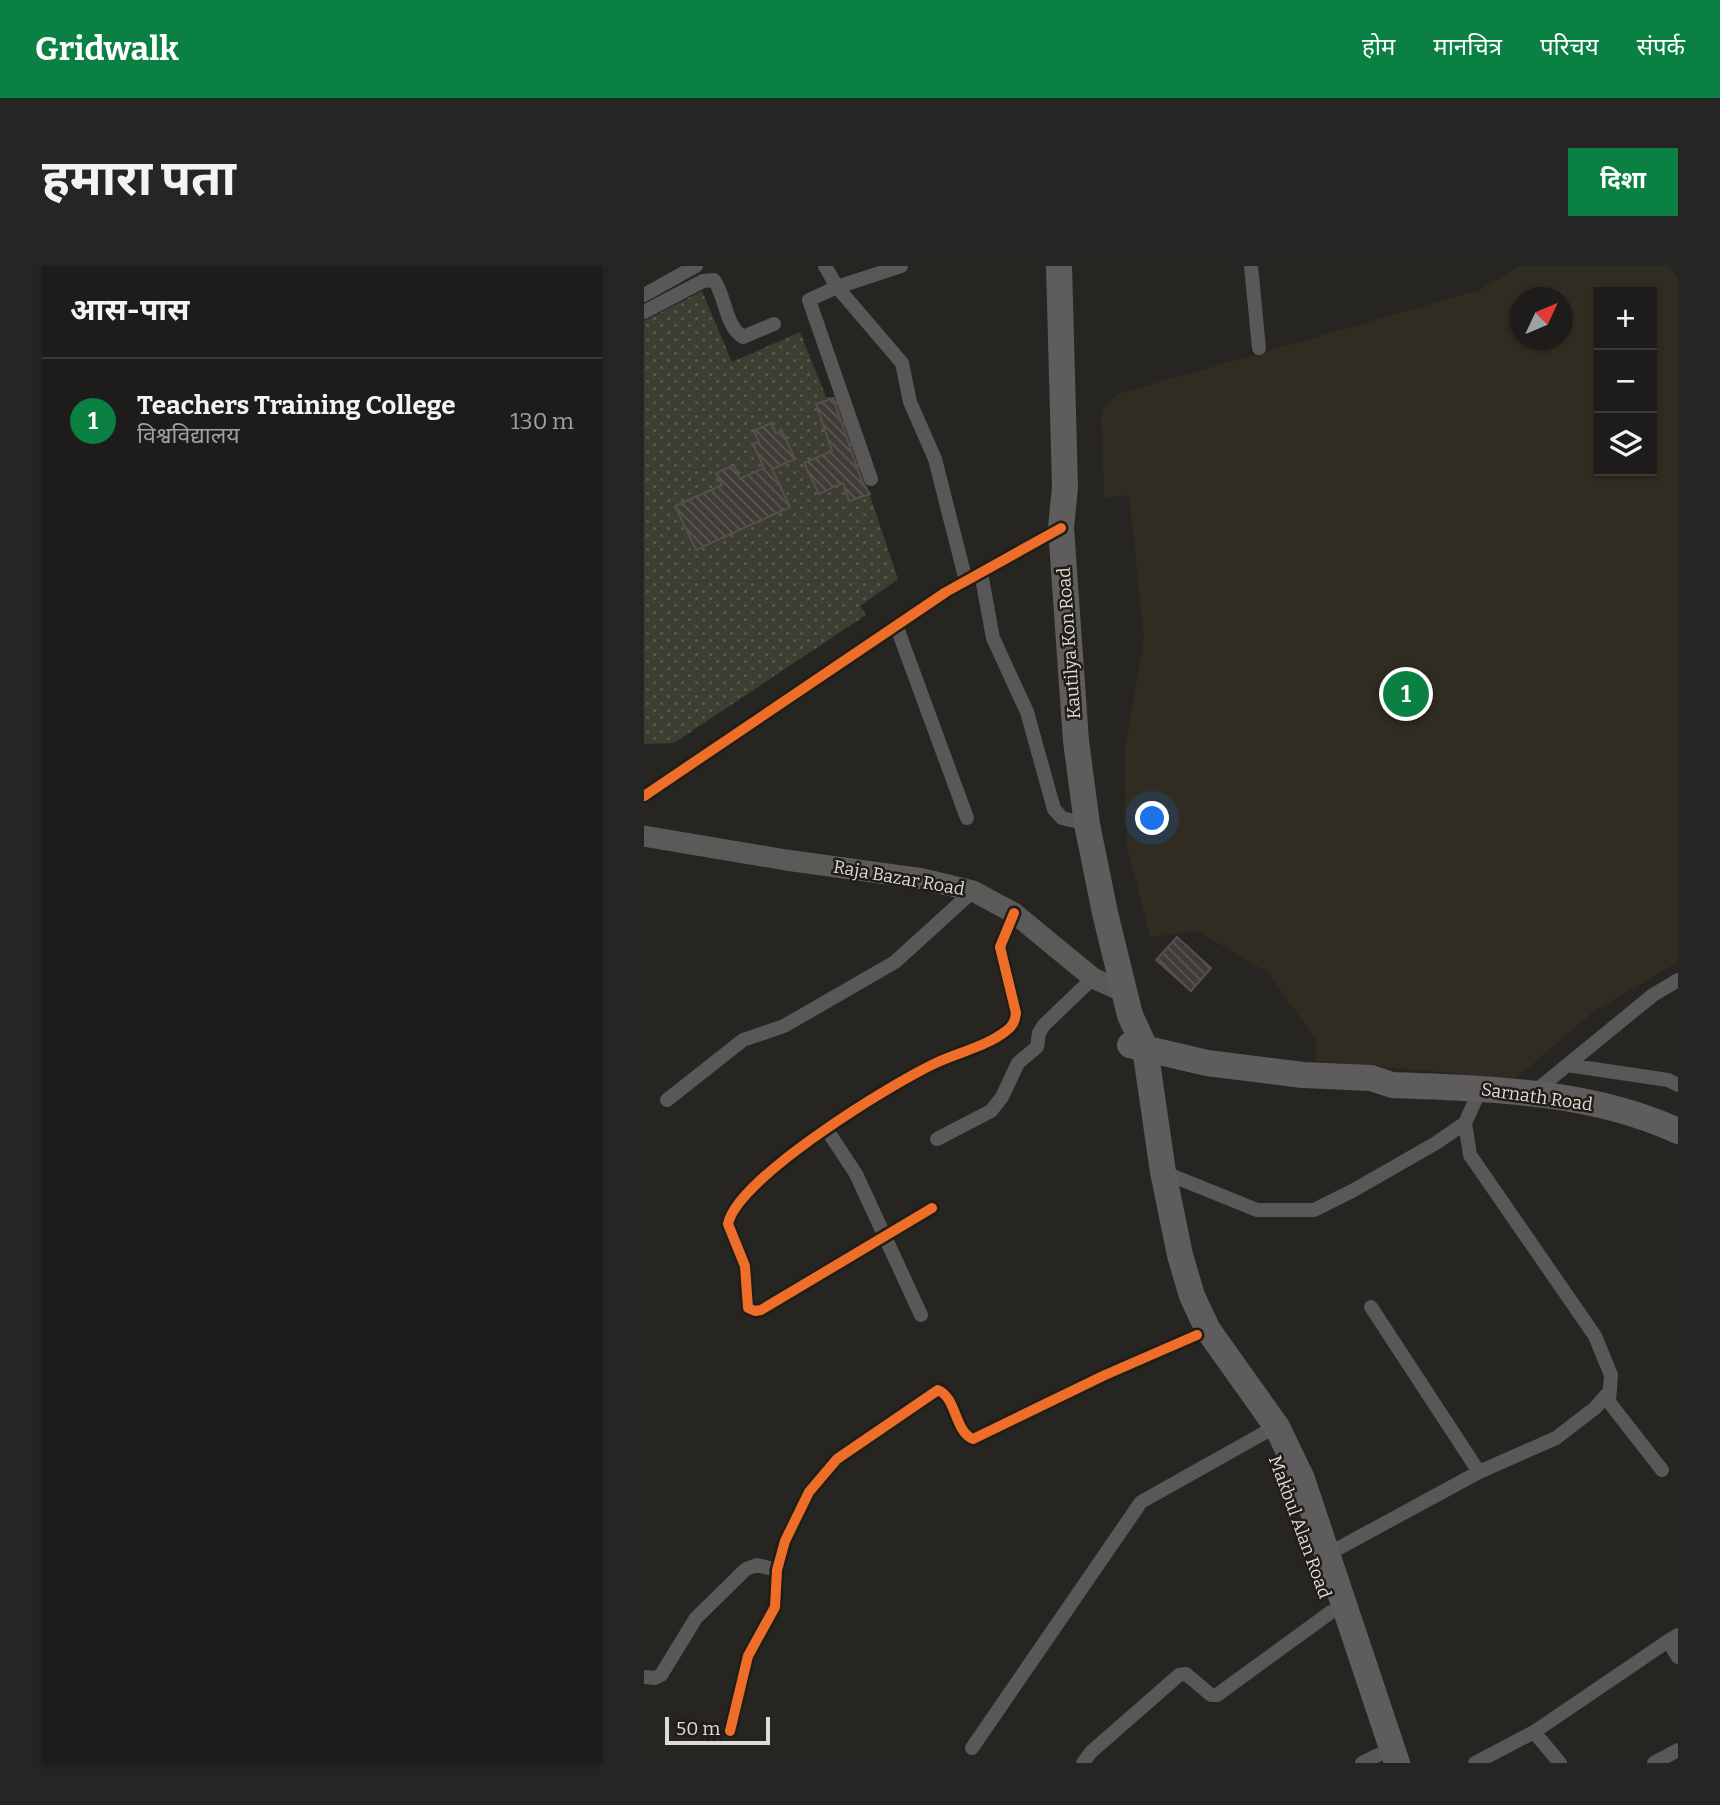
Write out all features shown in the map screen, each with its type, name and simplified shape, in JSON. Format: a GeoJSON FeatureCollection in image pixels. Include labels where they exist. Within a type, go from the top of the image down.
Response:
{"type":"FeatureCollection","features":[{"type":"Feature","properties":{"kind":"highway","name":"Kautilya Kon Road"},"geometry":{"type":"LineString","coordinates":[[1059,266],[1065,487],[1062,528],[1076,741],[1087,824],[1137,1055]]}},
{"type":"Feature","properties":{"kind":"highway","name":"Sarnath Road"},"geometry":{"type":"LineString","coordinates":[[1137,1055],[1303,1075],[1371,1078],[1392,1085],[1533,1093],[1620,1110],[1678,1131]]}},
{"type":"Feature","properties":{"kind":"highway","name":"Makbul Alan Road"},"geometry":{"type":"LineString","coordinates":[[1137,1055],[1180,1255],[1192,1296],[1208,1331],[1277,1427],[1302,1479],[1328,1554],[1379,1761]]}},
{"type":"Feature","properties":{"kind":"highway","name":"Makbul Alan Road"},"geometry":{"type":"LineString","coordinates":[[1137,1055],[1167,1260],[1179,1297],[1198,1335],[1264,1433],[1286,1479],[1308,1538],[1379,1761]]}},
{"type":"Feature","properties":{"kind":"street"},"geometry":{"type":"LineString","coordinates":[[644,295],[696,266]]}},
{"type":"Feature","properties":{"kind":"street"},"geometry":{"type":"LineString","coordinates":[[825,266],[837,287],[902,363],[910,402],[935,459],[966,581]]}},
{"type":"Feature","properties":{"kind":"street"},"geometry":{"type":"LineString","coordinates":[[871,479],[809,300],[837,287],[901,266]]}},
{"type":"Feature","properties":{"kind":"street"},"geometry":{"type":"LineString","coordinates":[[1251,266],[1259,348]]}},
{"type":"Feature","properties":{"kind":"street"},"geometry":{"type":"LineString","coordinates":[[644,312],[703,281],[714,280],[734,332],[743,337],[774,324]]}},
{"type":"Feature","properties":{"kind":"street"},"geometry":{"type":"LineString","coordinates":[[644,796],[896,625],[966,581],[1062,528]]}},
{"type":"Feature","properties":{"kind":"street"},"geometry":{"type":"LineString","coordinates":[[981,573],[993,638],[1027,712],[1054,808],[1062,818],[1087,824]]}},
{"type":"Feature","properties":{"kind":"street"},"geometry":{"type":"LineString","coordinates":[[896,625],[967,818]]}},
{"type":"Feature","properties":{"kind":"street","name":"Raja Bazar Road"},"geometry":{"type":"LineString","coordinates":[[644,836],[923,879],[973,891],[1014,913],[1127,1003]]}},
{"type":"Feature","properties":{"kind":"street"},"geometry":{"type":"LineString","coordinates":[[667,1100],[743,1040],[784,1027],[895,962],[973,891]]}},
{"type":"Feature","properties":{"kind":"street"},"geometry":{"type":"LineString","coordinates":[[932,1208],[761,1310],[748,1308],[745,1266],[730,1231],[729,1218],[753,1187],[770,1171],[827,1130],[908,1077],[997,1037],[1012,1026],[1016,1013],[1000,947],[1014,913]]}},
{"type":"Feature","properties":{"kind":"street"},"geometry":{"type":"LineString","coordinates":[[937,1139],[996,1107],[1018,1063],[1037,1047],[1041,1029],[1093,978]]}},
{"type":"Feature","properties":{"kind":"street"},"geometry":{"type":"LineString","coordinates":[[1533,1093],[1653,995],[1678,980]]}},
{"type":"Feature","properties":{"kind":"street"},"geometry":{"type":"LineString","coordinates":[[1567,1065],[1668,1080],[1678,1085]]}},
{"type":"Feature","properties":{"kind":"street"},"geometry":{"type":"LineString","coordinates":[[1163,1172],[1257,1210],[1314,1210],[1427,1149],[1465,1123],[1481,1088]]}},
{"type":"Feature","properties":{"kind":"street"},"geometry":{"type":"LineString","coordinates":[[1465,1123],[1470,1155],[1595,1336],[1611,1375],[1609,1402],[1662,1469]]}},
{"type":"Feature","properties":{"kind":"street"},"geometry":{"type":"LineString","coordinates":[[827,1130],[856,1174],[921,1315]]}},
{"type":"Feature","properties":{"kind":"street"},"geometry":{"type":"LineString","coordinates":[[1371,1307],[1479,1472]]}},
{"type":"Feature","properties":{"kind":"street"},"geometry":{"type":"LineString","coordinates":[[730,1731],[748,1656],[775,1607],[777,1570],[793,1522],[809,1492],[836,1459],[934,1391],[943,1392],[966,1434],[973,1439],[1105,1375],[1198,1335]]}},
{"type":"Feature","properties":{"kind":"street"},"geometry":{"type":"LineString","coordinates":[[1328,1554],[1479,1472],[1556,1438],[1595,1408],[1610,1391]]}},
{"type":"Feature","properties":{"kind":"street"},"geometry":{"type":"LineString","coordinates":[[972,1748],[1141,1502],[1264,1433]]}},
{"type":"Feature","properties":{"kind":"street"},"geometry":{"type":"LineString","coordinates":[[644,1677],[655,1678],[661,1675],[696,1618],[746,1569],[754,1565],[777,1570]]}},
{"type":"Feature","properties":{"kind":"street"},"geometry":{"type":"LineString","coordinates":[[1083,1763],[1091,1752],[1179,1675],[1186,1674],[1211,1695],[1217,1695],[1331,1612]]}},
{"type":"Feature","properties":{"kind":"street"},"geometry":{"type":"LineString","coordinates":[[1475,1763],[1534,1732],[1673,1638],[1678,1657]]}},
{"type":"Feature","properties":{"kind":"street"},"geometry":{"type":"LineString","coordinates":[[1534,1732],[1560,1763]]}},
{"type":"Feature","properties":{"kind":"street"},"geometry":{"type":"LineString","coordinates":[[1654,1763],[1678,1750]]}},
{"type":"Feature","properties":{"kind":"shaded area"},"geometry":{"type":"Polygon","coordinates":[[[1520,266],[1669,266],[1678,279],[1678,962],[1593,1012],[1515,1079],[1316,1061],[1316,1041],[1269,973],[1197,931],[1150,937],[1126,842],[1125,750],[1144,638],[1129,495],[1104,498],[1101,411],[1118,394],[1479,290],[1520,266]]]}},
{"type":"Feature","properties":{"kind":"green space"},"geometry":{"type":"Polygon","coordinates":[[[702,291],[732,362],[800,332],[826,397],[837,397],[898,579],[860,606],[866,615],[674,743],[644,744],[644,321],[702,291]]]}},
{"type":"Feature","properties":{"kind":"building"},"geometry":{"type":"Polygon","coordinates":[[[833,398],[862,482],[870,494],[849,501],[843,483],[819,494],[804,463],[832,451],[816,404],[833,398]]]}},
{"type":"Feature","properties":{"kind":"building"},"geometry":{"type":"Polygon","coordinates":[[[771,423],[776,433],[782,431],[795,459],[772,469],[790,507],[696,550],[675,506],[722,485],[716,473],[734,465],[740,479],[764,468],[753,444],[759,442],[754,431],[771,423]]]}},
{"type":"Feature","properties":{"kind":"building"},"geometry":{"type":"Polygon","coordinates":[[[1177,937],[1211,968],[1191,991],[1156,960],[1177,937]]]}},
{"type":"Feature","properties":{"kind":"cycle path"},"geometry":{"type":"LineString","coordinates":[[644,796],[946,592],[1061,528]]}},
{"type":"Feature","properties":{"kind":"cycle path"},"geometry":{"type":"LineString","coordinates":[[932,1208],[761,1310],[748,1308],[745,1266],[728,1224],[738,1205],[758,1182],[787,1158],[855,1110],[917,1073],[990,1041],[1010,1027],[1016,1013],[1000,947],[1014,913]]}},
{"type":"Feature","properties":{"kind":"cycle path"},"geometry":{"type":"LineString","coordinates":[[730,1731],[748,1656],[775,1607],[777,1570],[785,1541],[809,1492],[837,1459],[938,1390],[949,1400],[962,1429],[973,1439],[1105,1375],[1197,1335]]}},
{"type":"Feature","properties":{"kind":"place","name":"Teachers Training College"},"geometry":{"type":"Point","coordinates":[1406,694]}}]}
